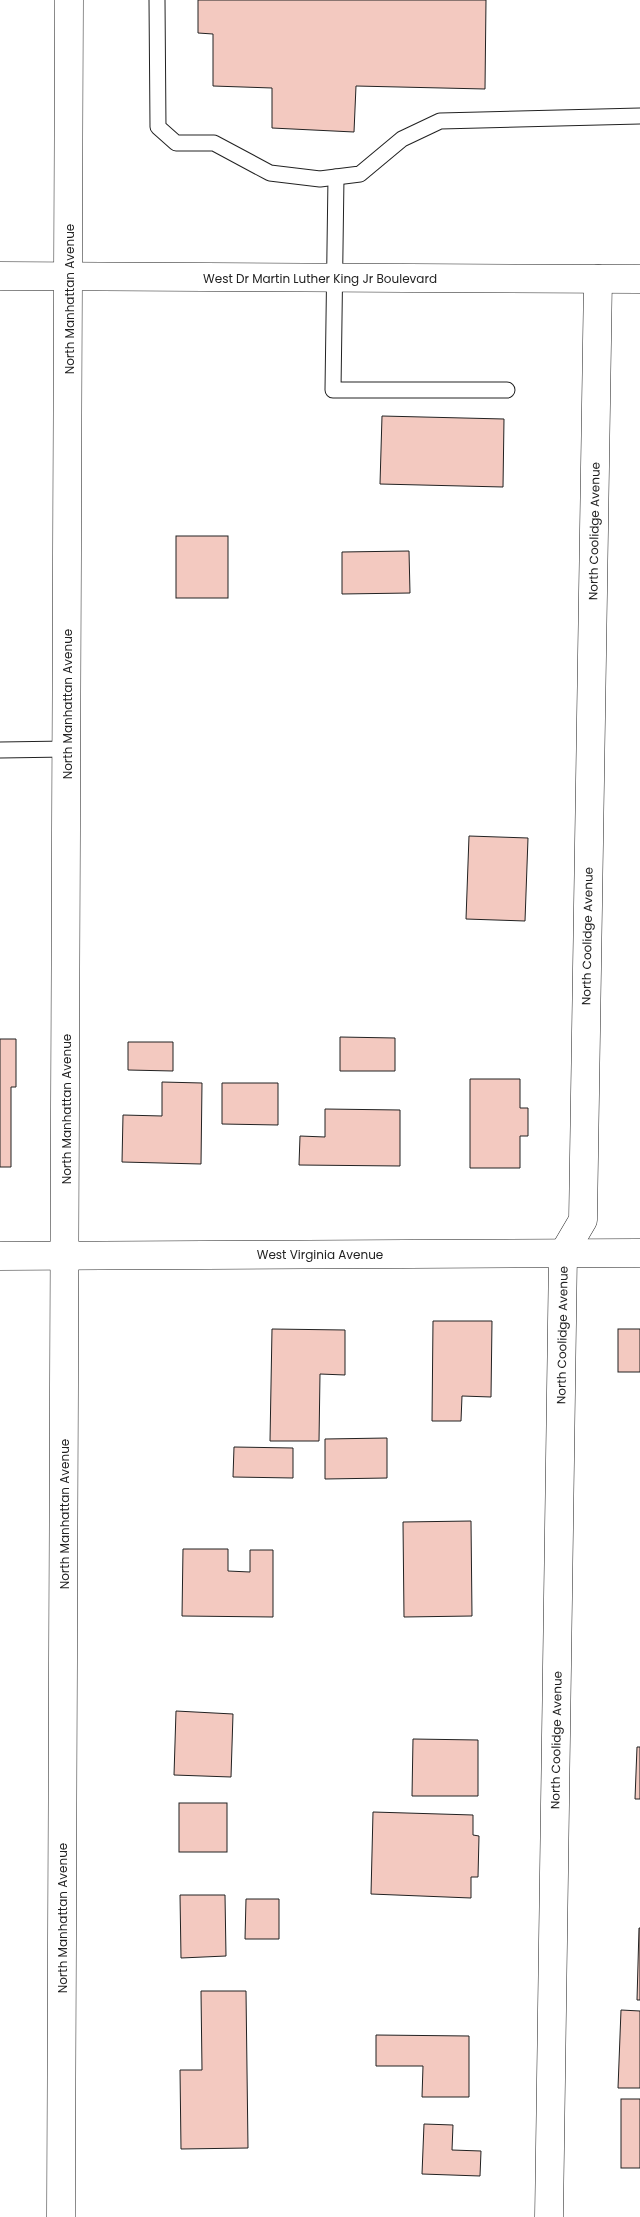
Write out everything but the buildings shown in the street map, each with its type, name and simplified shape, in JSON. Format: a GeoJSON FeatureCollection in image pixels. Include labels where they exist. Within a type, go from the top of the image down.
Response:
{"type":"FeatureCollection","features":[{"type":"Feature","properties":{"kind":"street","name":"North Manhattan Avenue"},"geometry":{"type":"LineString","coordinates":[[61,2217],[66,1255],[69,0]]}},
{"type":"Feature","properties":{"kind":"street","name":"West Dr Martin Luther King Jr Boulevard"},"geometry":{"type":"LineString","coordinates":[[0,276],[640,278]]}},
{"type":"Feature","properties":{"kind":"street","name":"North Coolidge Avenue"},"geometry":{"type":"LineString","coordinates":[[549,2217],[563,1254],[583,1220],[598,278]]}},
{"type":"Feature","properties":{"kind":"street","name":"West Virginia Avenue"},"geometry":{"type":"LineString","coordinates":[[0,1256],[640,1253]]}},
{"type":"Feature","properties":{"kind":"lane"},"geometry":{"type":"LineString","coordinates":[[156,0],[158,127],[176,144],[214,143],[270,173],[320,179],[360,174],[402,139],[440,121],[640,116]]}},
{"type":"Feature","properties":{"kind":"lane"},"geometry":{"type":"LineString","coordinates":[[336,177],[333,390],[507,390]]}},
{"type":"Feature","properties":{"kind":"lane"},"geometry":{"type":"LineString","coordinates":[[0,750],[67,748]]}}]}
